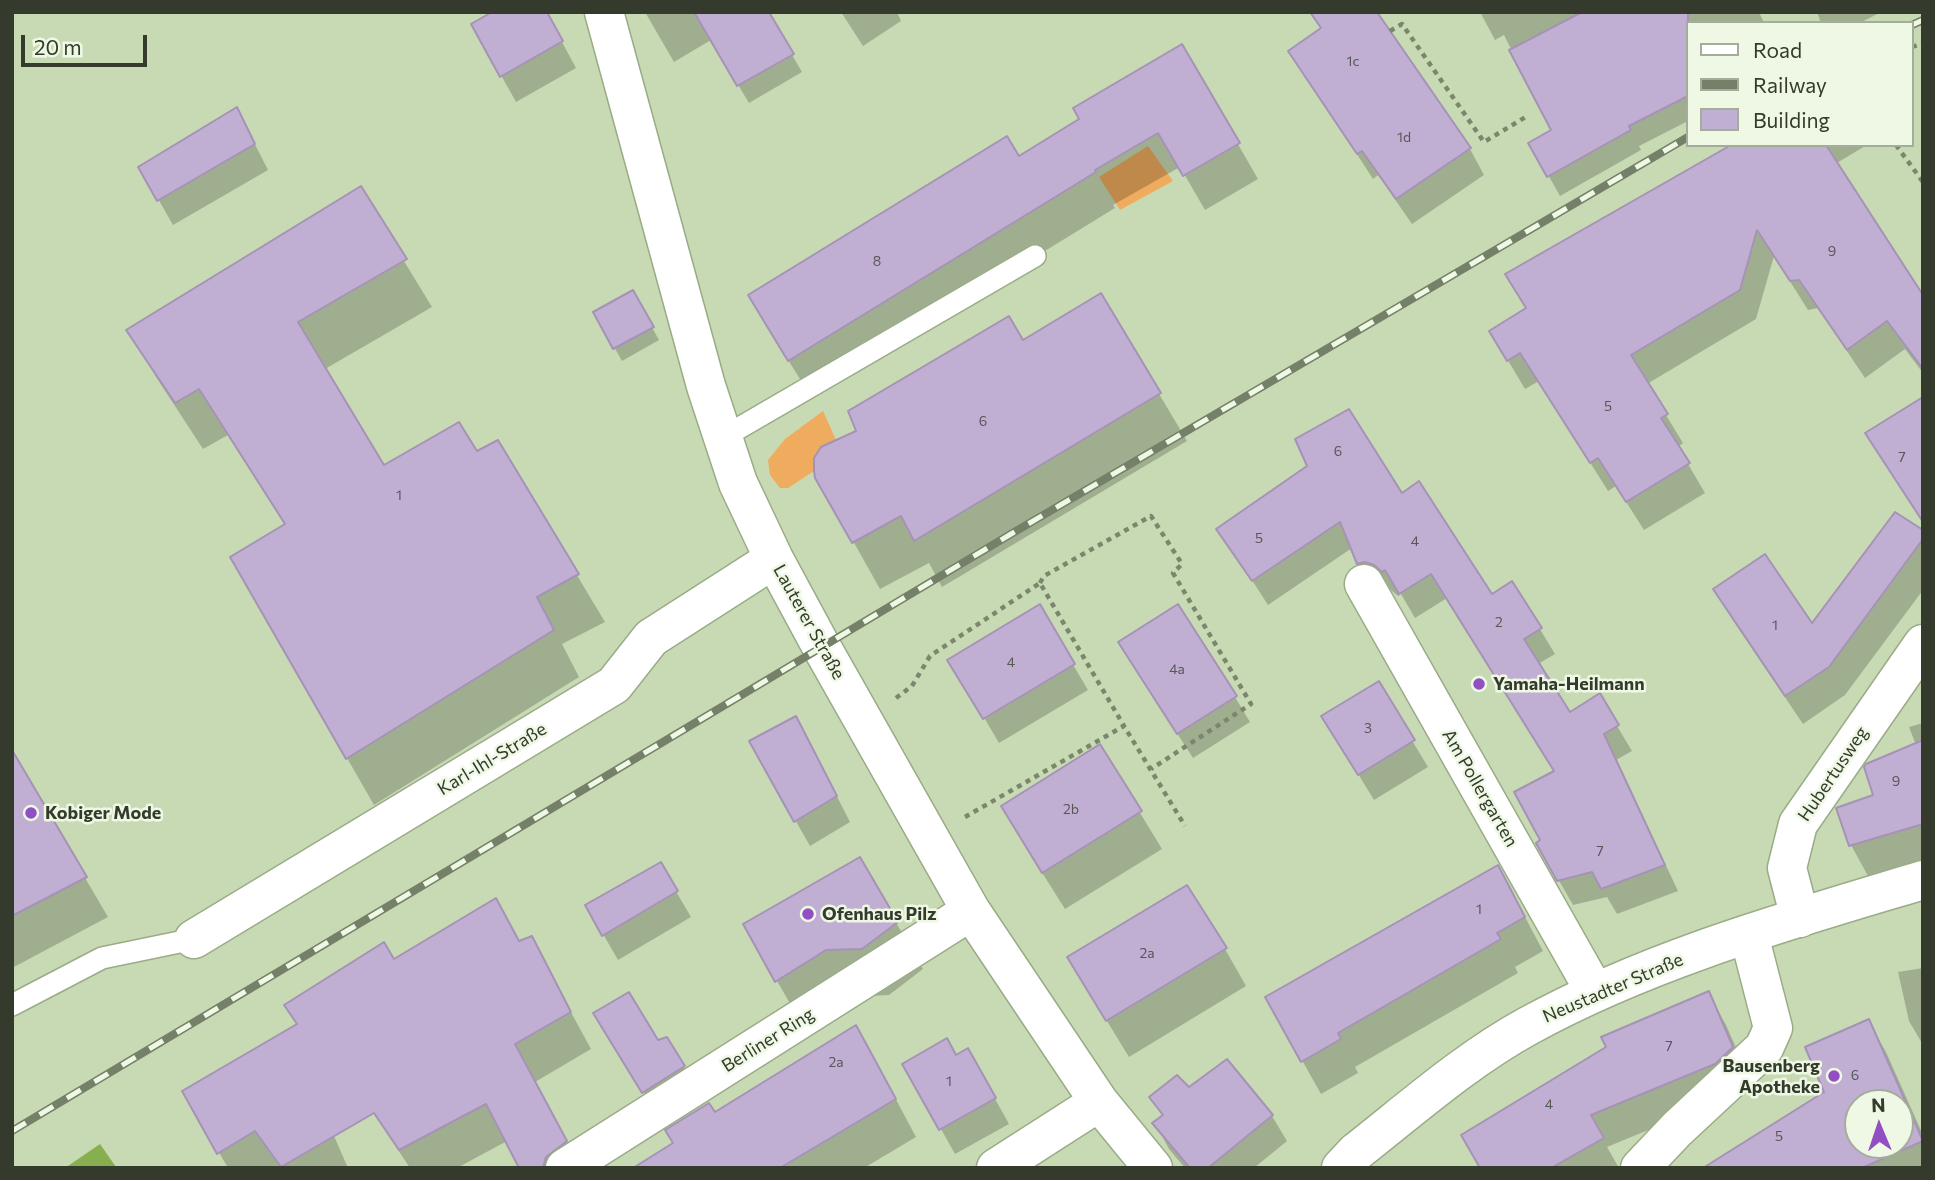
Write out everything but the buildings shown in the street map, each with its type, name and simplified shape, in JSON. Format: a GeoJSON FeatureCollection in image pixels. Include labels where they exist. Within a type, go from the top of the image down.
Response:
{"type":"FeatureCollection","features":[{"type":"Feature","properties":{"kind":"street","name":"Lauterer Straße"},"geometry":{"type":"LineString","coordinates":[[604,12],[706,386],[737,483],[774,559],[971,911],[1099,1102],[1153,1168]]}},
{"type":"Feature","properties":{"kind":"street","name":"Karl-Ihl-Straße"},"geometry":{"type":"LineString","coordinates":[[194,939],[614,685],[650,638],[774,559]]}},
{"type":"Feature","properties":{"kind":"street","name":"Am Pollergarten"},"geometry":{"type":"LineString","coordinates":[[1364,584],[1595,992]]}},
{"type":"Feature","properties":{"kind":"street","name":"Hubertusweg"},"geometry":{"type":"LineString","coordinates":[[1800,918],[1787,868],[1798,824],[1923,644]]}},
{"type":"Feature","properties":{"kind":"street","name":"Neustadter Straße"},"geometry":{"type":"LineString","coordinates":[[1341,1168],[1356,1152],[1461,1068],[1527,1026],[1595,992],[1661,965],[1923,880]]}},
{"type":"Feature","properties":{"kind":"street","name":"Berliner Ring"},"geometry":{"type":"LineString","coordinates":[[565,1168],[971,911]]}},
{"type":"Feature","properties":{"kind":"street"},"geometry":{"type":"LineString","coordinates":[[1640,1168],[1677,1129],[1764,1048],[1773,1028],[1749,936]]}},
{"type":"Feature","properties":{"kind":"street"},"geometry":{"type":"LineString","coordinates":[[996,1168],[1099,1102]]}},
{"type":"Feature","properties":{"kind":"lane"},"geometry":{"type":"LineString","coordinates":[[722,438],[1035,256]]}},
{"type":"Feature","properties":{"kind":"lane"},"geometry":{"type":"LineString","coordinates":[[12,1005],[102,958],[194,939]]}},
{"type":"Feature","properties":{"kind":"path"},"geometry":{"type":"LineString","coordinates":[[1390,31],[1402,24],[1484,142],[1529,115]]}},
{"type":"Feature","properties":{"kind":"path"},"geometry":{"type":"LineString","coordinates":[[1897,147],[1923,182]]}},
{"type":"Feature","properties":{"kind":"path"},"geometry":{"type":"LineString","coordinates":[[864,722],[912,686],[930,656],[1040,583],[1044,576],[1151,516],[1182,564],[1173,573],[1251,704],[1151,769]]}},
{"type":"Feature","properties":{"kind":"path"},"geometry":{"type":"LineString","coordinates":[[1040,583],[1185,826]]}},
{"type":"Feature","properties":{"kind":"path"},"geometry":{"type":"LineString","coordinates":[[930,838],[1124,726]]}},
{"type":"Feature","properties":{"kind":"shaded area"},"geometry":{"type":"Polygon","coordinates":[[[1148,146],[1173,181],[1120,210],[1099,177],[1148,146]]]}},
{"type":"Feature","properties":{"kind":"shaded area"},"geometry":{"type":"Polygon","coordinates":[[[823,411],[836,440],[819,451],[814,471],[788,488],[780,488],[770,475],[768,460],[785,439],[823,411]]]}},
{"type":"Feature","properties":{"kind":"shaded area"},"geometry":{"type":"Polygon","coordinates":[[[100,1144],[116,1167],[65,1168],[100,1144]]]}},
{"type":"Feature","properties":{"kind":"railway"},"geometry":{"type":"LineString","coordinates":[[1914,24],[1923,20]]}},
{"type":"Feature","properties":{"kind":"railway"},"geometry":{"type":"LineString","coordinates":[[12,1131],[1011,534],[1686,138]]}},
{"type":"Feature","properties":{"kind":"place","name":"Yamaha-Heilmann"},"geometry":{"type":"Point","coordinates":[1479,684]}},
{"type":"Feature","properties":{"kind":"place","name":"Kobiger Mode"},"geometry":{"type":"Point","coordinates":[31,813]}},
{"type":"Feature","properties":{"kind":"place","name":"Ofenhaus Pilz"},"geometry":{"type":"Point","coordinates":[808,914]}},
{"type":"Feature","properties":{"kind":"place","name":"Bausenberg Apotheke"},"geometry":{"type":"Point","coordinates":[1834,1076]}}]}
